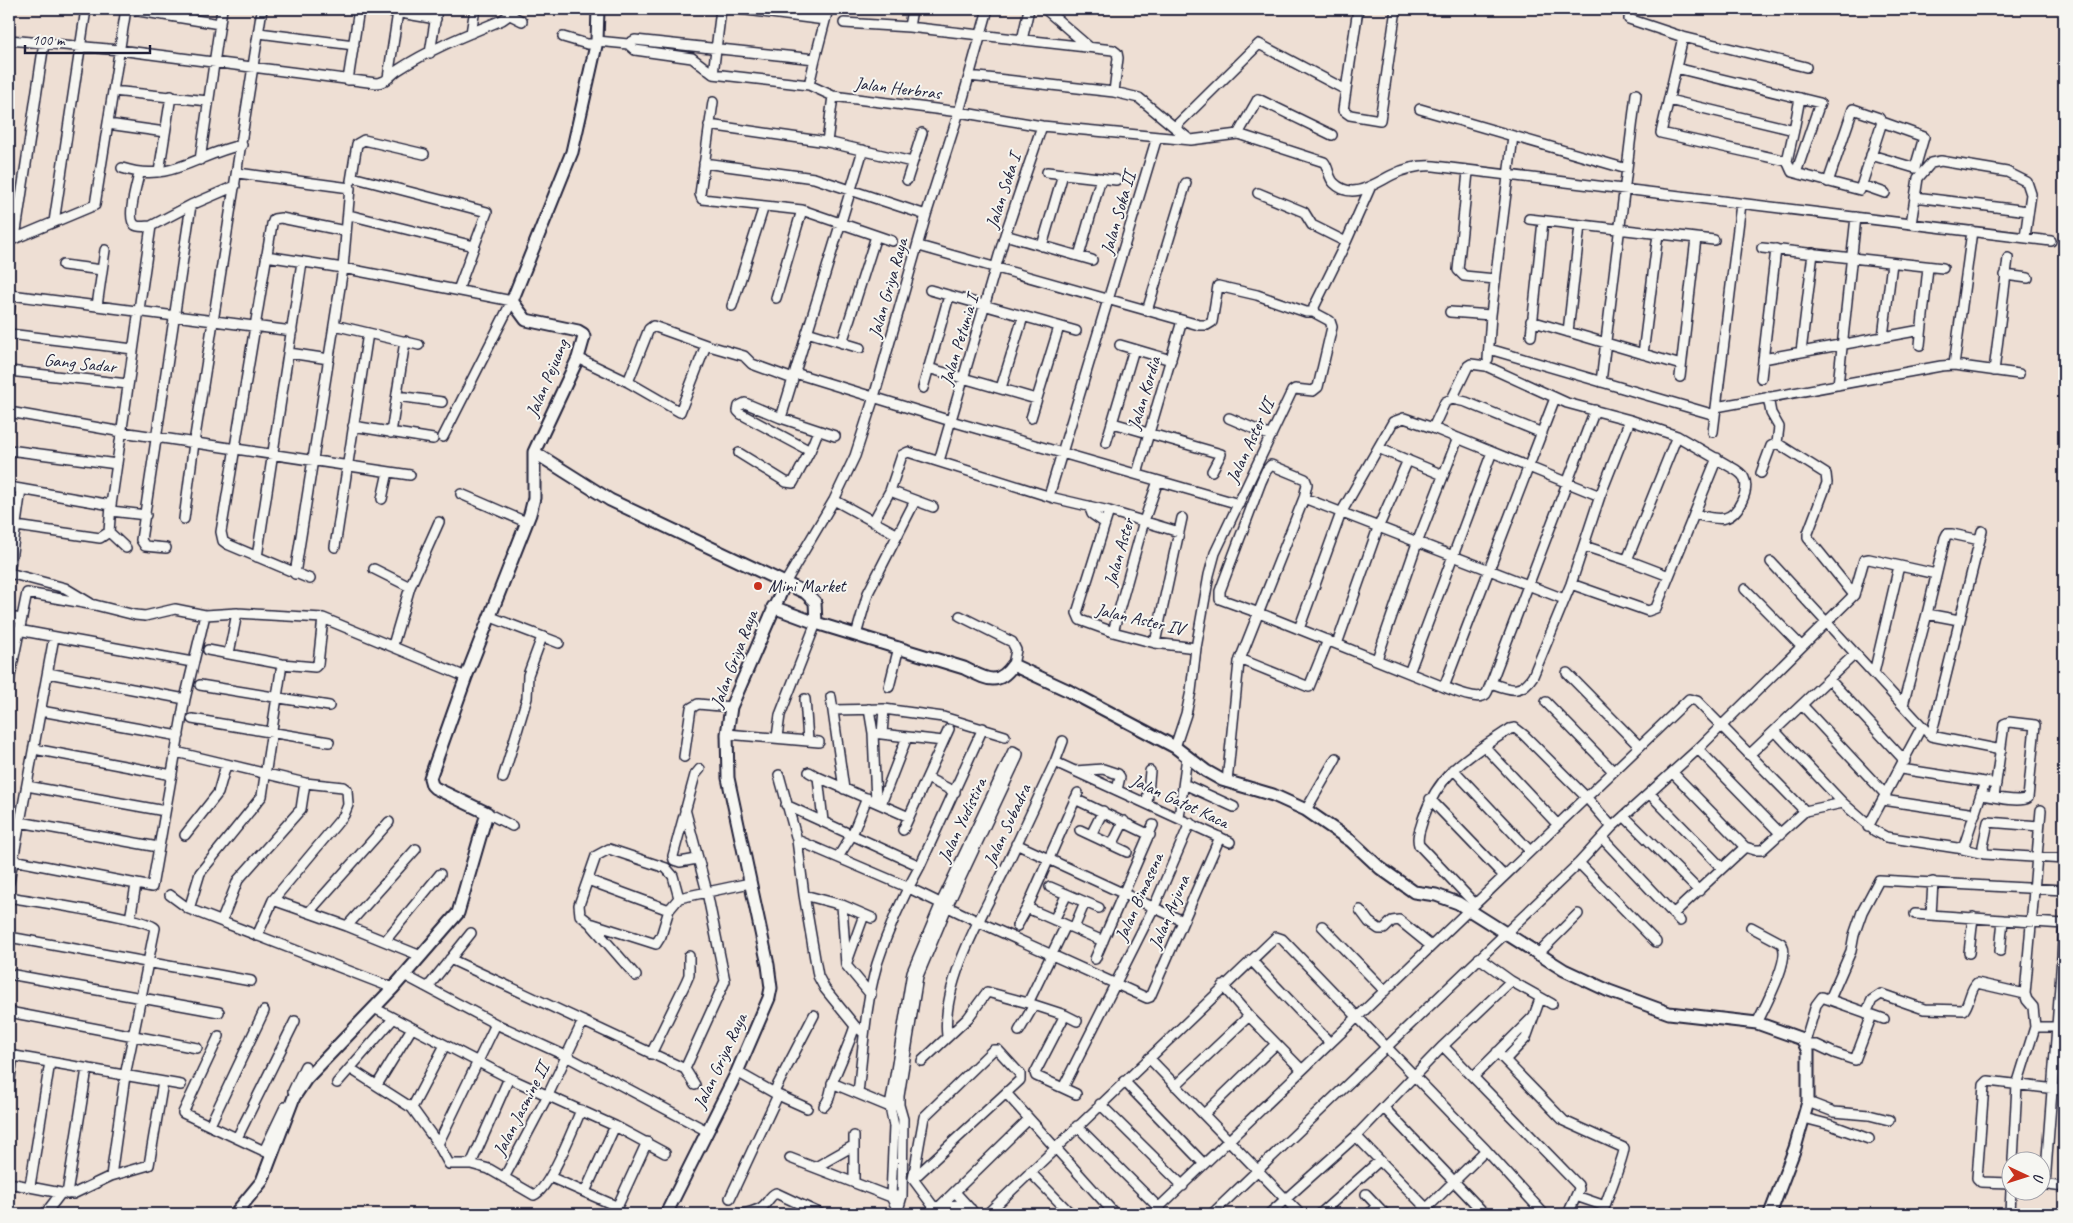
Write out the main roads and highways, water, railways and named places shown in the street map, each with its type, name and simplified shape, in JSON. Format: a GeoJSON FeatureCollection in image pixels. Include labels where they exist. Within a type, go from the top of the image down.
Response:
{"type":"FeatureCollection","features":[{"type":"Feature","properties":{"kind":"place","name":"Mini Market"},"geometry":{"type":"Point","coordinates":[758,586]}}]}
